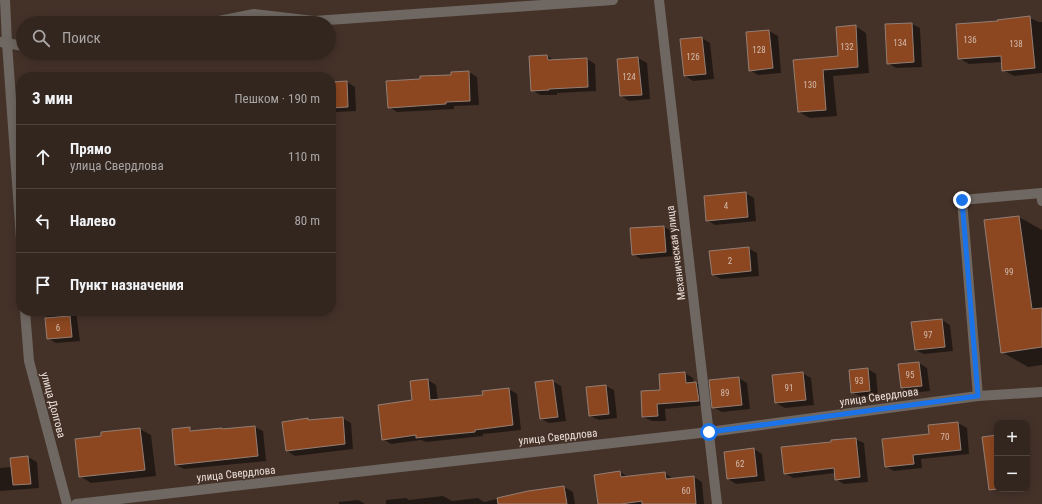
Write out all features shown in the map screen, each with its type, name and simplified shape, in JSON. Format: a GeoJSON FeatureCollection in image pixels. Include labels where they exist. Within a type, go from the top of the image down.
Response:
{"type":"FeatureCollection","features":[{"type":"Feature","properties":{"kind":"street"},"geometry":{"type":"LineString","coordinates":[[5,0],[3,42],[16,184]]}},
{"type":"Feature","properties":{"kind":"street"},"geometry":{"type":"LineString","coordinates":[[336,19],[613,0]]}},
{"type":"Feature","properties":{"kind":"street","name":"Механическая улица"},"geometry":{"type":"LineString","coordinates":[[659,0],[717,504]]}},
{"type":"Feature","properties":{"kind":"street"},"geometry":{"type":"LineString","coordinates":[[244,16],[254,14],[271,16]]}},
{"type":"Feature","properties":{"kind":"street"},"geometry":{"type":"LineString","coordinates":[[3,42],[16,45]]}},
{"type":"Feature","properties":{"kind":"street"},"geometry":{"type":"LineString","coordinates":[[978,396],[962,200],[1041,193],[1042,201]]}},
{"type":"Feature","properties":{"kind":"street","name":"улица Долгова"},"geometry":{"type":"LineString","coordinates":[[25,316],[28,361],[67,504]]}},
{"type":"Feature","properties":{"kind":"street","name":"улица Свердлова"},"geometry":{"type":"LineString","coordinates":[[76,504],[709,432],[978,396],[1042,392]]}},
{"type":"Feature","properties":{"kind":"building"},"geometry":{"type":"Polygon","coordinates":[[[1030,16],[1035,68],[1002,71],[1001,56],[958,59],[956,24],[998,21],[997,20],[1030,16]]]}},
{"type":"Feature","properties":{"kind":"building"},"geometry":{"type":"Polygon","coordinates":[[[912,23],[914,62],[887,64],[885,24],[912,23]]]}},
{"type":"Feature","properties":{"kind":"building"},"geometry":{"type":"Polygon","coordinates":[[[856,25],[858,67],[823,70],[826,110],[798,112],[793,60],[838,56],[836,27],[856,25]]]}},
{"type":"Feature","properties":{"kind":"building"},"geometry":{"type":"Polygon","coordinates":[[[769,30],[773,68],[749,71],[746,32],[769,30]]]}},
{"type":"Feature","properties":{"kind":"building"},"geometry":{"type":"Polygon","coordinates":[[[702,37],[706,74],[684,76],[680,39],[702,37]]]}},
{"type":"Feature","properties":{"kind":"building"},"geometry":{"type":"Polygon","coordinates":[[[547,55],[548,60],[587,58],[588,87],[531,91],[529,56],[547,55]]]}},
{"type":"Feature","properties":{"kind":"building"},"geometry":{"type":"Polygon","coordinates":[[[638,57],[642,95],[620,96],[617,59],[638,57]]]}},
{"type":"Feature","properties":{"kind":"building"},"geometry":{"type":"Polygon","coordinates":[[[469,71],[470,101],[388,108],[386,81],[420,79],[420,76],[451,75],[451,72],[469,71]]]}},
{"type":"Feature","properties":{"kind":"building"},"geometry":{"type":"Polygon","coordinates":[[[347,81],[348,107],[336,108],[336,82],[347,81]]]}},
{"type":"Feature","properties":{"kind":"building"},"geometry":{"type":"Polygon","coordinates":[[[746,192],[748,217],[706,221],[704,196],[746,192]]]}},
{"type":"Feature","properties":{"kind":"building"},"geometry":{"type":"Polygon","coordinates":[[[1019,216],[1032,309],[1042,308],[1042,347],[1001,353],[984,220],[1019,216]]]}},
{"type":"Feature","properties":{"kind":"building"},"geometry":{"type":"Polygon","coordinates":[[[664,226],[666,252],[632,255],[630,228],[664,226]]]}},
{"type":"Feature","properties":{"kind":"building"},"geometry":{"type":"Polygon","coordinates":[[[749,247],[751,271],[712,275],[709,251],[749,247]]]}},
{"type":"Feature","properties":{"kind":"building"},"geometry":{"type":"Polygon","coordinates":[[[70,316],[72,337],[47,339],[45,318],[70,316]]]}},
{"type":"Feature","properties":{"kind":"building"},"geometry":{"type":"Polygon","coordinates":[[[942,319],[945,347],[915,350],[911,322],[942,319]]]}},
{"type":"Feature","properties":{"kind":"building"},"geometry":{"type":"Polygon","coordinates":[[[919,362],[922,386],[901,388],[898,364],[919,362]]]}},
{"type":"Feature","properties":{"kind":"building"},"geometry":{"type":"Polygon","coordinates":[[[868,368],[870,391],[851,393],[849,370],[868,368]]]}},
{"type":"Feature","properties":{"kind":"building"},"geometry":{"type":"Polygon","coordinates":[[[685,372],[686,383],[696,382],[699,401],[657,404],[658,416],[642,417],[641,391],[660,390],[659,374],[685,372]]]}},
{"type":"Feature","properties":{"kind":"building"},"geometry":{"type":"Polygon","coordinates":[[[803,372],[806,400],[775,403],[772,375],[803,372]]]}},
{"type":"Feature","properties":{"kind":"building"},"geometry":{"type":"Polygon","coordinates":[[[739,377],[742,405],[712,408],[709,380],[739,377]]]}},
{"type":"Feature","properties":{"kind":"building"},"geometry":{"type":"Polygon","coordinates":[[[428,379],[430,400],[483,395],[482,391],[509,388],[513,425],[475,430],[475,432],[416,438],[416,435],[382,440],[378,405],[412,400],[410,381],[428,379]]]}},
{"type":"Feature","properties":{"kind":"building"},"geometry":{"type":"Polygon","coordinates":[[[553,380],[558,417],[540,419],[535,382],[553,380]]]}},
{"type":"Feature","properties":{"kind":"building"},"geometry":{"type":"Polygon","coordinates":[[[606,385],[609,414],[589,416],[586,387],[606,385]]]}},
{"type":"Feature","properties":{"kind":"building"},"geometry":{"type":"Polygon","coordinates":[[[343,417],[345,444],[286,451],[282,422],[308,418],[308,420],[343,417]]]}},
{"type":"Feature","properties":{"kind":"building"},"geometry":{"type":"Polygon","coordinates":[[[958,422],[961,450],[913,455],[914,464],[885,467],[882,439],[929,434],[928,425],[958,422]]]}},
{"type":"Feature","properties":{"kind":"building"},"geometry":{"type":"Polygon","coordinates":[[[255,426],[258,456],[175,465],[172,429],[190,427],[190,431],[255,426]]]}},
{"type":"Feature","properties":{"kind":"building"},"geometry":{"type":"Polygon","coordinates":[[[140,428],[145,470],[79,477],[75,439],[101,436],[101,432],[140,428]]]}},
{"type":"Feature","properties":{"kind":"building"},"geometry":{"type":"Polygon","coordinates":[[[994,435],[994,489],[989,490],[982,437],[994,435]]]}},
{"type":"Feature","properties":{"kind":"building"},"geometry":{"type":"Polygon","coordinates":[[[856,438],[860,477],[835,480],[834,468],[784,474],[781,447],[856,438]]]}},
{"type":"Feature","properties":{"kind":"building"},"geometry":{"type":"Polygon","coordinates":[[[754,448],[757,476],[727,479],[724,452],[754,448]]]}},
{"type":"Feature","properties":{"kind":"building"},"geometry":{"type":"Polygon","coordinates":[[[28,456],[31,484],[13,485],[10,458],[28,456]]]}},
{"type":"Feature","properties":{"kind":"building"},"geometry":{"type":"Polygon","coordinates":[[[620,471],[621,477],[665,472],[666,479],[694,476],[696,504],[642,504],[642,501],[621,504],[598,504],[594,475],[620,471]]]}},
{"type":"Feature","properties":{"kind":"building"},"geometry":{"type":"Polygon","coordinates":[[[564,486],[567,504],[498,504],[497,498],[528,491],[564,486]]]}},
{"type":"Feature","properties":{"kind":"route"},"geometry":{"type":"LineString","coordinates":[[709,432],[978,396],[962,200]]}}]}
